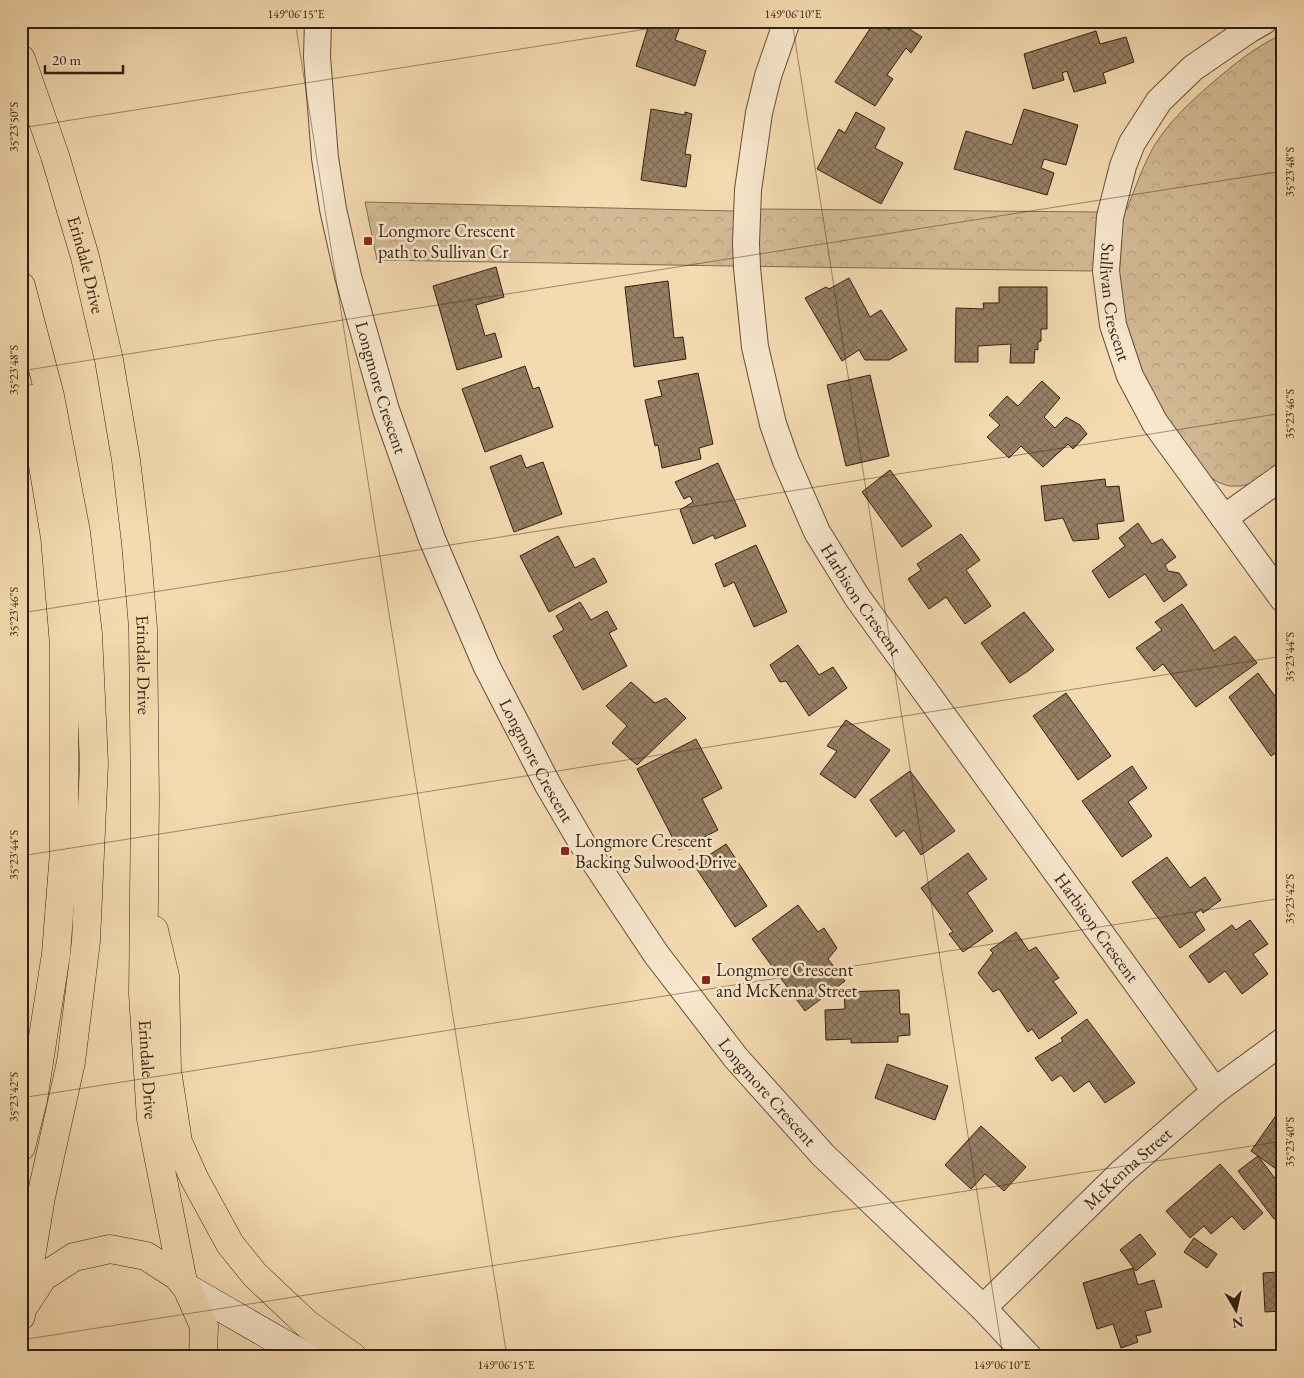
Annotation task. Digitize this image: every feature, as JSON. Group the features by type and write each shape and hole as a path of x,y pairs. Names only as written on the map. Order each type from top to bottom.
{"main road":[{"name":"Erindale Drive","path":"21,59 56,156 85,257 109,360 126,460 143,628 145,887 143,994 151,1119 185,1285 204,1326 203,1357"},
{"path":"21,286 50,396 76,532 88,634 94,763 86,941 72,1053 41,1196 22,1312"},
{"path":"21,352 33,400 54,538 64,645 64,852 56,954 33,1100 21,1147"},
{"path":"145,887 164,976 166,1070 178,1142 211,1211 230,1244 255,1275 307,1324 353,1357"},
{"path":"22,1312 43,1277 74,1257 110,1249 146,1256 177,1276 185,1285 306,1357"}],"street":[{"name":"Longmore Crescent","path":"318,21 317,56 325,158 333,209 348,276 386,410 432,539 486,665 548,785 582,843 656,954 736,1058 823,1155 983,1308 1029,1357"},
{"name":"Harbison Crescent","path":"787,21 768,76 759,113 748,190 746,244 755,347 773,424 786,461 817,532 857,597 1215,1091"},
{"name":"Sullivan Crescent","path":"1264,21 1193,68 1159,101 1132,143 1123,166 1110,217 1106,271 1113,324 1130,376 1155,423 1283,599"},
{"path":"1224,518 1283,476"},
{"name":"McKenna Street","path":"983,1308 1122,1172 1215,1091 1283,1041"}],"green space":[{"path":"1283,34 1283,462 1253,483 1241,486 1229,486 1220,483 1204,472 1178,437 1137,367 1121,308 1118,264 1090,271 377,260 365,202 732,211 761,209 1097,212 1127,209 1139,177 1154,146 1180,113 1236,63 1263,44"}],"building":[{"path":"650,21 682,21 675,40 706,51 695,86 636,66"},
{"path":"875,21 889,30 897,21 922,37 911,53 906,48 887,75 893,79 875,106 835,82"},
{"path":"1096,31 1100,44 1126,37 1134,62 1103,73 1106,83 1074,92 1067,71 1062,73 1064,80 1033,89 1024,54"},
{"path":"651,109 685,115 685,112 692,114 685,154 691,155 686,187 641,180"},
{"path":"1024,109 1078,125 1066,165 1044,159 1041,168 1054,173 1047,195 954,169 966,131 1012,145"},
{"path":"856,112 885,128 875,148 903,163 881,204 817,169 839,129 845,133"},
{"path":"496,267 504,297 476,305 485,336 495,333 502,357 457,370 433,286"},
{"path":"849,278 870,317 881,310 907,350 889,360 865,360 859,350 842,361 805,298 826,287 829,289"},
{"path":"668,281 674,338 683,337 686,359 634,367 625,287"},
{"path":"999,287 1047,287 1047,329 1041,329 1041,341 1038,342 1038,350 1035,349 1034,363 1010,363 1011,344 978,346 978,362 955,362 956,308 984,309 983,303 999,303"},
{"path":"525,366 533,389 539,387 553,427 485,452 462,389"},
{"path":"698,373 713,444 699,448 701,459 662,468 658,445 655,446 645,400 662,396 658,381"},
{"path":"870,375 889,456 846,466 827,385"},
{"path":"1042,381 1060,398 1044,417 1055,428 1066,417 1080,425 1087,434 1073,449 1068,444 1043,467 1021,446 1009,458 987,437 1000,425 989,415 1007,396 1018,406"},
{"path":"521,455 526,468 543,462 562,514 514,532 490,467"},
{"path":"718,463 746,526 715,539 713,535 693,544 680,510 693,502 690,496 684,499 675,482"},
{"path":"890,470 932,526 902,547 862,492"},
{"path":"1105,479 1106,487 1119,486 1124,521 1097,524 1099,539 1073,541 1063,518 1045,521 1041,486"},
{"path":"1138,523 1152,544 1162,539 1176,557 1165,565 1168,571 1179,573 1187,585 1164,602 1145,574 1109,598 1092,571 1125,546 1119,538"},
{"path":"961,534 980,560 966,570 991,606 965,624 946,597 929,609 908,579 921,570 917,564"},
{"path":"558,536 575,568 594,558 607,582 549,612 520,556"},
{"path":"756,545 787,612 754,627 734,582 724,587 715,564"},
{"path":"580,602 591,620 607,611 617,629 609,633 627,666 583,690 553,636 564,630 556,616"},
{"path":"1182,604 1214,651 1235,636 1257,663 1196,707 1163,664 1154,671 1136,648 1162,630 1155,622"},
{"path":"1024,612 1054,650 1010,683 981,643"},
{"path":"798,645 819,675 833,667 847,688 809,716 786,681 780,682 770,665"},
{"path":"1258,673 1283,707 1283,748 1271,756 1229,697"},
{"path":"631,682 655,703 666,698 686,718 637,765 612,743 627,726 606,706"},
{"path":"1066,693 1111,756 1078,780 1033,716"},
{"path":"846,720 890,750 855,798 820,774 837,751 827,746"},
{"path":"696,739 722,788 702,799 718,830 679,850 637,769"},
{"path":"1132,766 1147,788 1128,802 1152,836 1122,857 1082,801"},
{"path":"910,771 955,831 921,855 904,830 896,837 870,800"},
{"path":"726,844 767,906 735,927 694,865"},
{"path":"968,853 987,879 967,893 993,931 963,952 949,934 953,932 921,888"},
{"path":"1167,857 1190,888 1205,877 1221,900 1203,913 1201,909 1195,914 1205,930 1180,948 1132,882"},
{"path":"798,905 818,932 824,928 837,948 828,959 845,981 805,1011 752,939"},
{"path":"1250,920 1268,944 1253,954 1268,974 1242,994 1225,971 1209,983 1189,956 1232,925 1236,930"},
{"path":"1016,932 1029,951 1036,947 1059,978 1053,981 1077,1013 1039,1039 1032,1029 1028,1032 999,989 993,992 978,973 993,953 990,950"},
{"path":"899,990 900,1014 909,1014 910,1035 898,1036 898,1042 851,1043 851,1039 826,1040 825,1010 845,1009 844,992"},
{"path":"1087,1019 1135,1083 1105,1103 1089,1081 1074,1092 1061,1075 1052,1081 1035,1058 1063,1041 1061,1038"},
{"path":"887,1064 948,1086 935,1120 875,1098"},
{"path":"1277,1114 1283,1118 1283,1174 1251,1151"},
{"path":"981,1126 1026,1167 1004,1191 985,1174 971,1189 945,1165"},
{"path":"1258,1156 1283,1189 1283,1212 1274,1219 1238,1171"},
{"path":"1220,1164 1263,1213 1244,1230 1232,1216 1211,1234 1204,1226 1190,1238 1166,1211"},
{"path":"1140,1234 1156,1254 1136,1271 1120,1250"},
{"path":"1194,1238 1217,1254 1207,1268 1184,1252"},
{"path":"1276,1255 1283,1255 1283,1311 1265,1312 1263,1273 1277,1272"},
{"path":"1133,1268 1138,1285 1154,1280 1162,1307 1145,1311 1151,1332 1136,1336 1138,1342 1121,1348 1113,1324 1097,1329 1083,1283"}],"place":[{"name":"Longmore Crescent path to Sullivan Cr","path":"368,241"},
{"name":"Longmore Crescent Backing Sulwood Drive","path":"565,851"},
{"name":"Longmore Crescent and McKenna Street","path":"706,980"}]}
